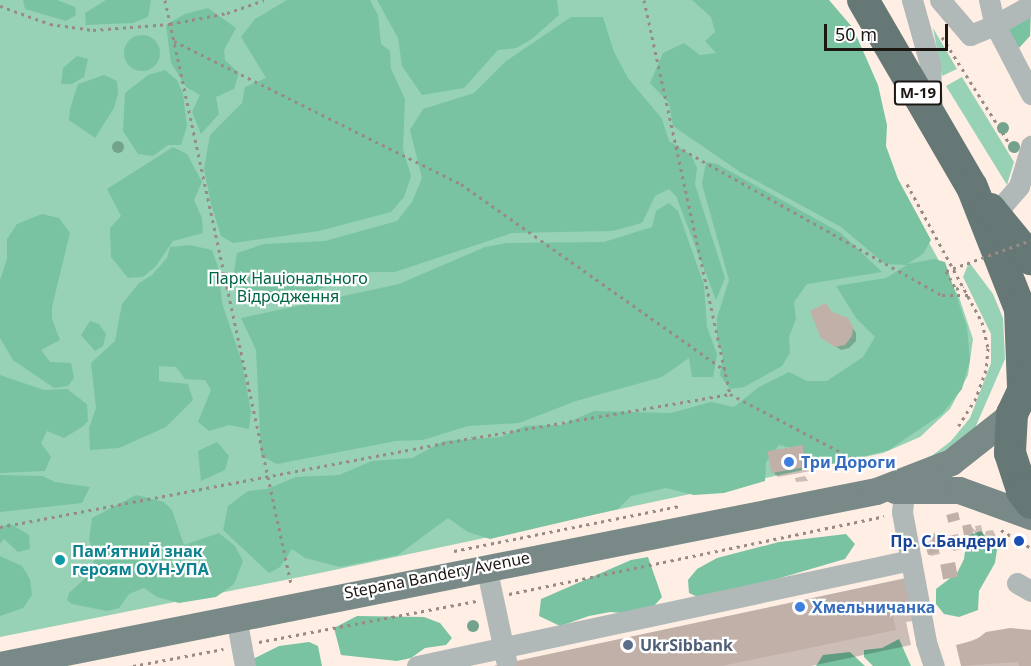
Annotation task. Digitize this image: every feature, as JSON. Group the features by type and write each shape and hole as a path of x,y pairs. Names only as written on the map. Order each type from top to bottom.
{"highway":[{"name":"М-19","path":"862,0 972,187 1020,309 1022,391 1011,453 1022,491 1031,503"},
{"name":"М-19","path":"972,187 1031,259"}],"main road":[{"name":"Stepana Bandery Avenue","path":"0,665 486,566 868,477 951,462 1022,391"},
{"name":"Stepana Bandery Avenue","path":"868,477 904,490 959,490 1031,516"}],"lane":[{"path":"912,0 930,64 932,116"},
{"path":"940,0 970,35 995,25 1031,5"},
{"path":"989,0 995,25 1031,94"},
{"path":"994,215 1024,179 1031,146"},
{"path":"904,490 902,512 934,666"},
{"path":"417,666 505,654 911,560"},
{"path":"486,566 505,654"},
{"path":"236,617 245,666"}],"path":[{"path":"165,0 266,478 291,584"},
{"path":"0,6 50,24 93,30 170,24 227,13 264,0"},
{"path":"644,0 730,394"},
{"path":"941,34 1024,179"},
{"path":"174,42 461,184 725,370"},
{"path":"676,146 942,295 968,295"},
{"path":"907,184 982,322 988,348 987,370 967,416 953,432"},
{"path":"963,286 956,289 946,271 1031,240"},
{"path":"0,527 474,438 730,394 850,457 868,477"},
{"path":"853,472 868,477"}],"green space":[{"name":"Парк Національного Відродження","path":"0,0 821,0 884,161 959,297 973,339 968,375 950,409 920,437 883,453 320,573 0,637"},
{"path":"23,0 57,0 75,7 76,15 66,21 25,9"},
{"path":"106,0 151,0 148,17 133,23 86,25 85,13"},
{"path":"287,0 370,0 378,15 381,44 390,51 391,69 405,99 403,149 411,176 404,197 391,212 319,231 233,243 221,236 211,204 204,169 210,135 242,103 245,87 266,78 241,37 255,19"},
{"path":"377,0 557,0 559,15 532,39 516,48 498,50 464,88 422,95 402,66 398,38"},
{"path":"692,0 829,0 853,28 878,85 887,125 886,146 898,179 931,240 923,254 907,264 934,259 945,262 967,327 970,360 962,389 942,414 889,450 821,467 803,451 779,445 766,462 765,481 724,493 694,495 666,488 631,496 618,509 490,539 468,532 448,518 398,555 340,567 305,558 292,549 280,567 269,573 223,530 228,506 248,491 267,489 296,477 339,475 372,461 412,458 444,441 501,437 525,426 562,425 594,411 671,413 711,402 734,407 759,387 789,372 807,381 827,381 863,357 875,337 856,318 836,286 886,278 907,265 885,264 841,227 740,172 673,126 669,103 650,83 663,53 684,43 700,55 716,53 705,41 715,32 711,17"},
{"path":"208,8 236,28 224,50 225,60 239,73 234,89 216,97 219,114 201,134 192,112 200,95 186,87 171,63 166,25 185,14"},
{"path":"1031,11 1030,36 1019,48 1013,45 1006,29"},
{"path":"571,17 603,17 614,52 628,78 662,119 669,141 691,155 697,168 695,184 725,278 716,300 676,196 669,189 655,196 642,223 612,231 512,233 395,272 371,272 301,295 248,302 233,278 237,253 264,244 325,241 397,221 412,202 422,178 410,130 423,109 474,93 506,61"},
{"path":"933,28 957,69 942,76"},
{"path":"142,35 155,40 160,53 155,66 142,71 129,66 124,53 129,40"},
{"path":"77,56 88,59 84,77 72,84 61,84 63,68"},
{"path":"165,70 177,80 183,94 187,126 181,145 168,145 153,156 138,154 123,131 125,93 148,75"},
{"path":"104,75 117,81 118,94 114,108 95,138 69,120 70,109 78,84"},
{"path":"962,77 1014,162 1007,185 946,86"},
{"path":"173,147 187,154 202,182 194,200 202,218 203,233 173,241 156,266 143,277 128,278 111,257 110,228 121,216 107,189"},
{"path":"706,162 717,164 841,233 882,272 807,284 794,302 796,319 789,337 790,353 782,366 744,387 730,389 720,375 723,355 717,340 717,318 729,280 702,184"},
{"path":"669,203 678,211 704,285 707,327 717,354 713,377 692,377 689,358 662,377 576,401 519,423 468,426 423,440 396,441 277,464 261,456 256,350 241,318 399,284 485,247 507,243 604,242 652,227 656,211"},
{"path":"42,214 59,218 70,233 52,307 52,319 60,340 41,350 50,362 71,363 74,378 68,386 54,388 13,360 0,338 0,280 7,259 7,239 17,224"},
{"path":"190,245 212,250 219,270 222,303 242,362 251,412 249,429 229,425 209,431 198,422 211,390 205,380 185,379 176,367 159,366 159,381 188,384 193,400 166,427 119,448 90,450 89,428 96,408 91,363 115,341 122,304 139,283 152,275 167,258 170,247"},
{"path":"969,262 993,294 1003,318 1005,359 975,428 967,439 929,458 951,441 970,418 991,363 991,334 963,277"},
{"path":"90,321 99,324 106,334 103,346 95,351 81,335"},
{"path":"0,375 44,390 67,389 87,404 88,421 82,427 64,438 47,431 41,443 51,457 45,471 0,473"},
{"path":"217,442 229,456 225,470 201,481 198,451"},
{"path":"0,475 43,476 55,482 90,487 82,503 0,512"},
{"path":"136,495 164,502 172,510 184,545 219,533 235,546 243,561 234,584 216,597 179,603 157,597 144,588 129,594 119,608 107,611 72,604 67,600 69,593 91,573 95,555 89,540 92,518"},
{"path":"9,523 29,535 30,549 18,552 4,539 0,544 0,529"},
{"path":"981,531 997,550 995,563 979,591 978,610 959,617 944,614 936,604 936,589 957,573 964,559 967,536"},
{"path":"846,534 855,544 845,559 704,600 689,593 688,580 697,569 717,558 779,542"},
{"path":"0,556 22,566 30,579 32,595 23,608 0,616"},
{"path":"648,557 662,597 654,606 633,614 610,612 589,616 560,626 539,616 541,599 631,560"},
{"path":"357,616 424,617 440,623 452,638 446,645 425,648 411,658 397,661 341,655 334,628"},
{"path":"899,639 911,666 873,666 864,657 864,650 882,648"},
{"path":"309,642 318,646 322,666 247,666 253,659 279,646"},
{"path":"850,652 865,666 816,666 823,655"}],"building":[{"path":"826,303 832,312 848,318 853,327 852,336 845,345 835,347 821,338 810,311"},
{"path":"803,445 807,467 771,473 768,451"},
{"path":"958,512 960,520 948,523 946,515"},
{"path":"971,524 973,534 964,536 962,526"},
{"path":"936,533 939,552 928,555 925,543 930,542 929,535"},
{"path":"958,534 961,548 951,550 948,536"},
{"path":"955,562 958,577 943,580 940,565"},
{"path":"906,578 912,611 893,615 896,630 722,666 493,666"},
{"path":"1010,628 1031,630 1031,666 1019,666 1018,662 961,666 956,645 976,640 986,632"}],"place":[{"name":"Три Дороги","path":"789,462"},
{"name":"Пр. С.Бандери","path":"1019,541"},
{"name":"Пам’ятний знак героям ОУН-УПА","path":"60,560"},
{"name":"Хмельничанка","path":"800,607"},
{"name":"UkrSibbank","path":"628,645"}]}
